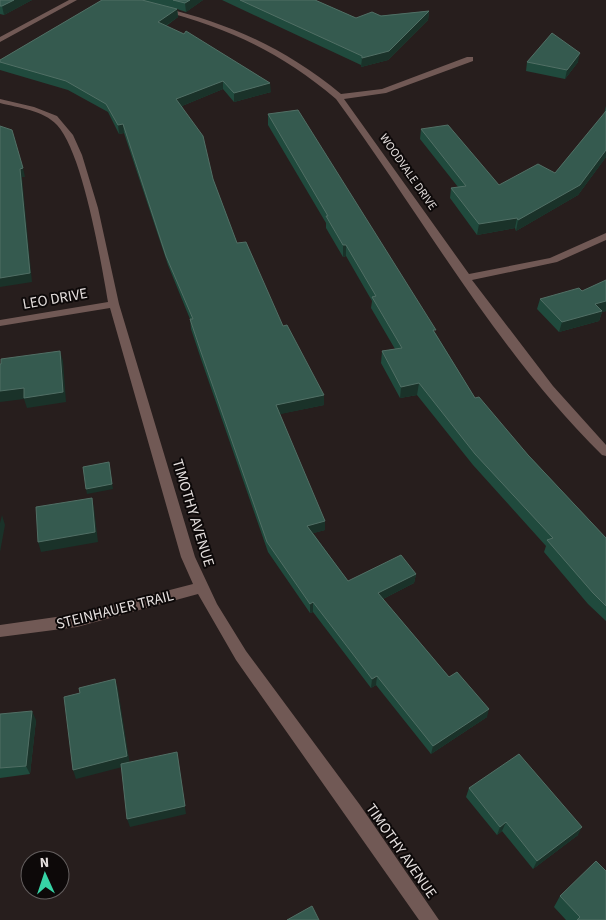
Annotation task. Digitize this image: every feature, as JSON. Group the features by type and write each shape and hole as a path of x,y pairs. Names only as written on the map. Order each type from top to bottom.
{"street":[{"path":"0,40 74,0"},
{"name":"WOODVALE DRIVE","path":"150,7 211,22 229,29 295,64 324,83 339,97 466,278 544,382 589,436 606,452"},
{"path":"339,97 383,91 470,59"},
{"name":"TIMOTHY AVENUE","path":"0,101 52,116 61,123 71,136 108,264 114,304 188,558 200,588 230,641 351,807 430,920"},
{"path":"466,278 553,260 606,236"},
{"name":"LEO DRIVE","path":"0,323 114,304"},
{"name":"STEINHAUER TRAIL","path":"0,631 45,628 110,614 200,588"}],"building":[{"path":"0,0 14,0 0,6"},
{"path":"102,0 142,0 177,9 158,22 184,34 186,31 270,83 234,93 223,81 176,99 203,136 213,179 237,243 246,242 283,326 287,325 324,395 276,405 325,521 307,526 348,581 401,555 416,574 378,593 449,677 457,672 489,709 433,746 377,676 372,679 313,602 310,604 267,542 190,319 193,319 166,256 123,124 118,125 106,104 66,81 0,62 0,60"},
{"path":"173,0 190,0 185,3"},
{"path":"240,0 315,0 356,18 372,12 381,16 429,11 389,51 362,58 362,56"},
{"path":"552,33 580,53 567,70 527,62"},
{"path":"298,110 436,330 433,330 475,398 479,397 528,455 606,538 606,606 547,540 553,538 475,454 419,383 401,387 382,351 402,348 372,297 376,296 346,245 343,245 268,114"},
{"path":"606,111 606,150 580,185 518,220 517,218 479,224 451,188 466,186 421,129 448,125 499,185 538,164 555,173"},
{"path":"0,126 12,130 23,168 20,169 30,273 0,278"},
{"path":"606,280 606,301 595,304 602,311 562,322 540,299 579,288 582,291"},
{"path":"60,351 63,392 24,398 24,388 0,391 1,359"},
{"path":"109,462 112,484 86,489 83,467"},
{"path":"92,498 95,532 38,542 36,507"},
{"path":"115,679 127,756 73,770 64,697 80,693 79,688"},
{"path":"32,711 26,766 0,768 0,714"},
{"path":"177,752 185,806 127,819 121,764"},
{"path":"519,754 582,827 537,861 506,822 500,827 469,788"},
{"path":"596,861 606,871 606,920 577,920 580,917 560,896"},
{"path":"312,906 319,920 287,920"}]}
